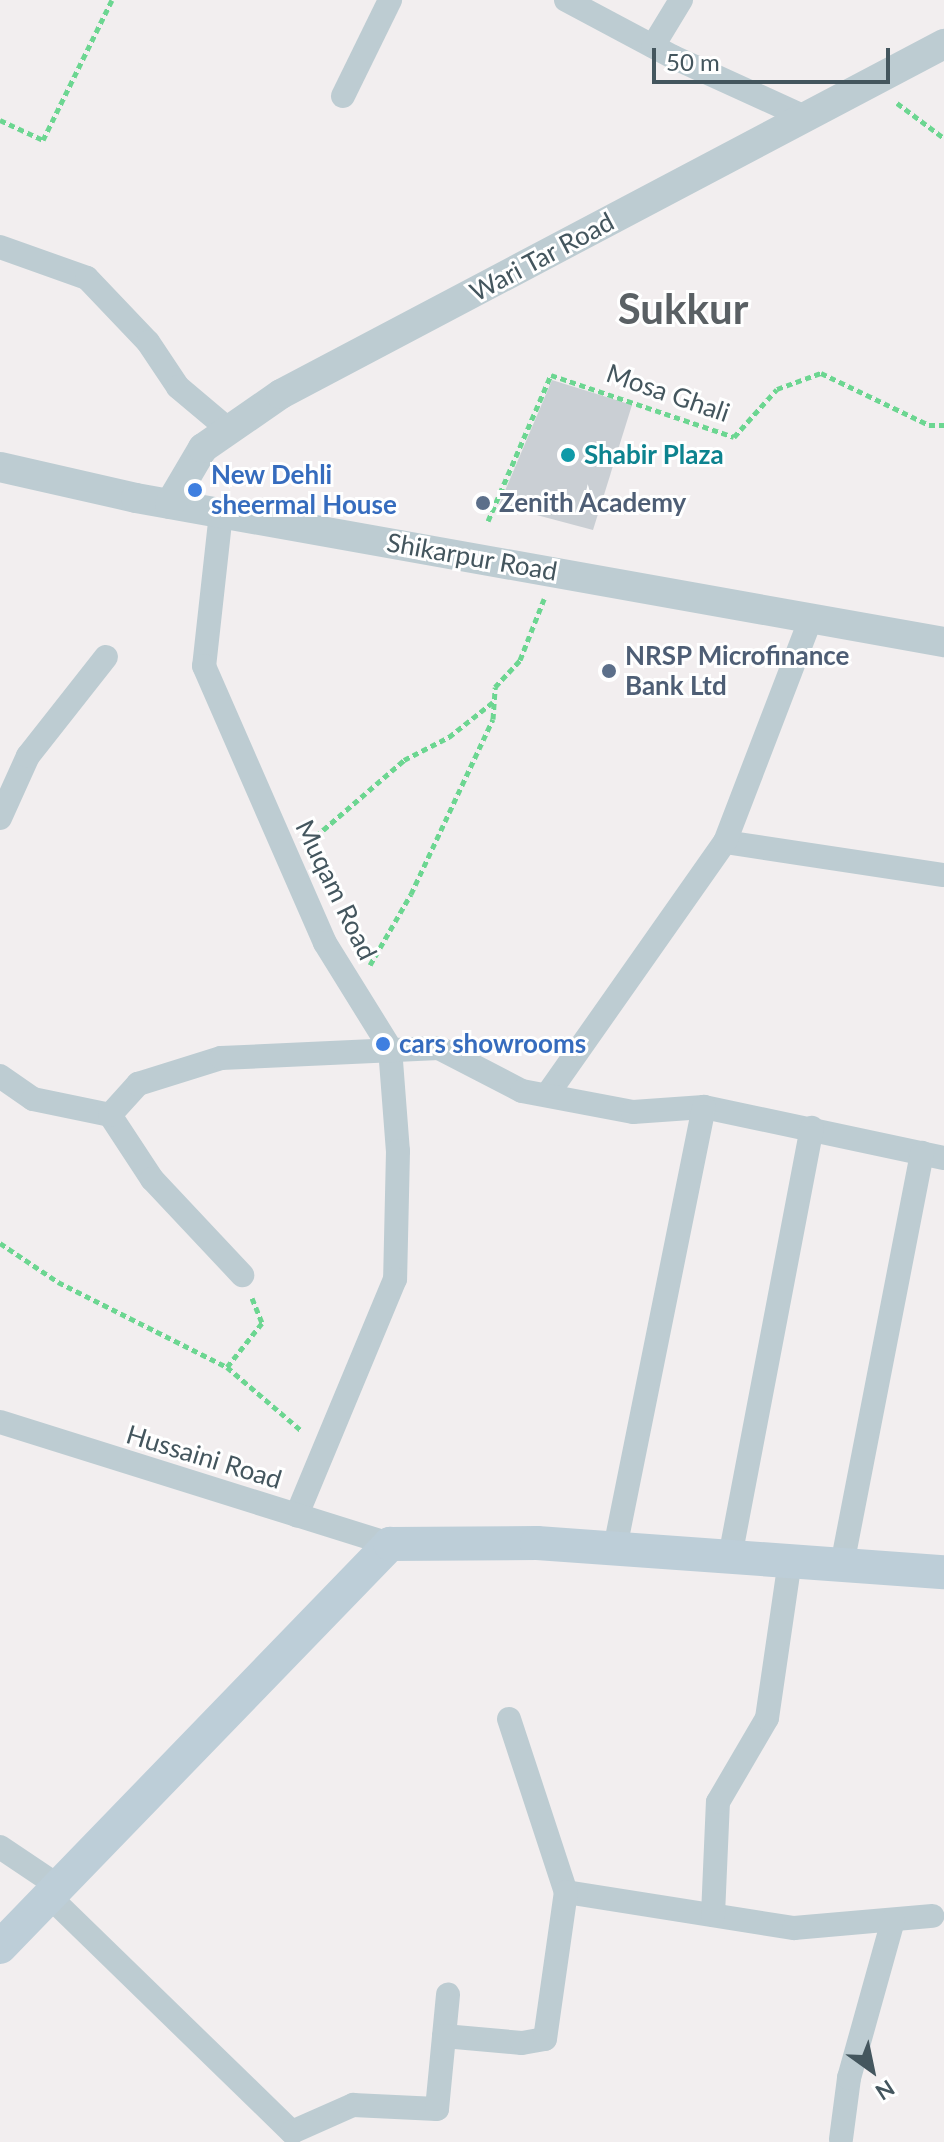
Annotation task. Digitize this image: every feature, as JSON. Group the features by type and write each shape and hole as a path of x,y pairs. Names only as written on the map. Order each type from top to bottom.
{"main road":[{"path":"0,1947 390,1544 537,1543 944,1572"}],"street":[{"path":"343,96 390,0"},
{"path":"566,0 653,46 807,118"},
{"path":"653,46 681,0"},
{"name":"Wari Tar Road","path":"170,504 203,448 281,394 944,44"},
{"path":"0,247 87,278 148,342 178,387 229,430"},
{"name":"Shikarpur Road","path":"0,467 170,504 944,642"},
{"name":"Muqam Road","path":"221,513 204,666 325,943 390,1048 398,1151 395,1279 297,1515"},
{"path":"547,1095 725,842 811,618"},
{"path":"0,818 28,756 106,657"},
{"path":"725,842 944,875"},
{"path":"110,1115 138,1084 221,1058 439,1048 522,1091 633,1112 704,1107 933,1155 842,1565"},
{"path":"0,1076 33,1099 110,1115 152,1179 242,1275"},
{"path":"615,1548 704,1107"},
{"path":"730,1557 812,1128"},
{"name":"Hussaini Road","path":"0,1422 390,1544"},
{"path":"713,1915 718,1802 767,1718 790,1561"},
{"path":"444,2036 522,2043 545,2039 566,1892 509,1719"},
{"path":"0,1847 54,1891 292,2132 353,2105 437,2109 448,1995"},
{"path":"566,1892 794,1928 932,1916"},
{"path":"841,2139 849,2078 893,1920"}],"path":[{"path":"0,120 43,140 112,0"},
{"path":"871,83 944,138"},
{"name":"Mosa Ghali","path":"488,521 551,375 734,437 777,389 821,373 929,425 944,425"},
{"path":"355,991 411,894 493,719 495,687 520,660 554,572"},
{"path":"288,857 404,760 449,737 494,701"},
{"path":"0,1243 58,1282 227,1367 324,1450"},
{"path":"227,1367 262,1323 242,1275"}],"building":[{"name":"Shabir Plaza","path":"552,380 632,405 593,530 499,505"}],"place":[{"name":"Shabir Plaza","path":"568,455"},
{"name":"New Dehli sheermal House","path":"195,490"},
{"name":"Zenith Academy","path":"483,503"},
{"name":"NRSP Microfinance Bank Ltd","path":"609,671"},
{"name":"cars showrooms","path":"383,1044"}],"district":[{"name":"Sukkur","path":"683,308"}]}
